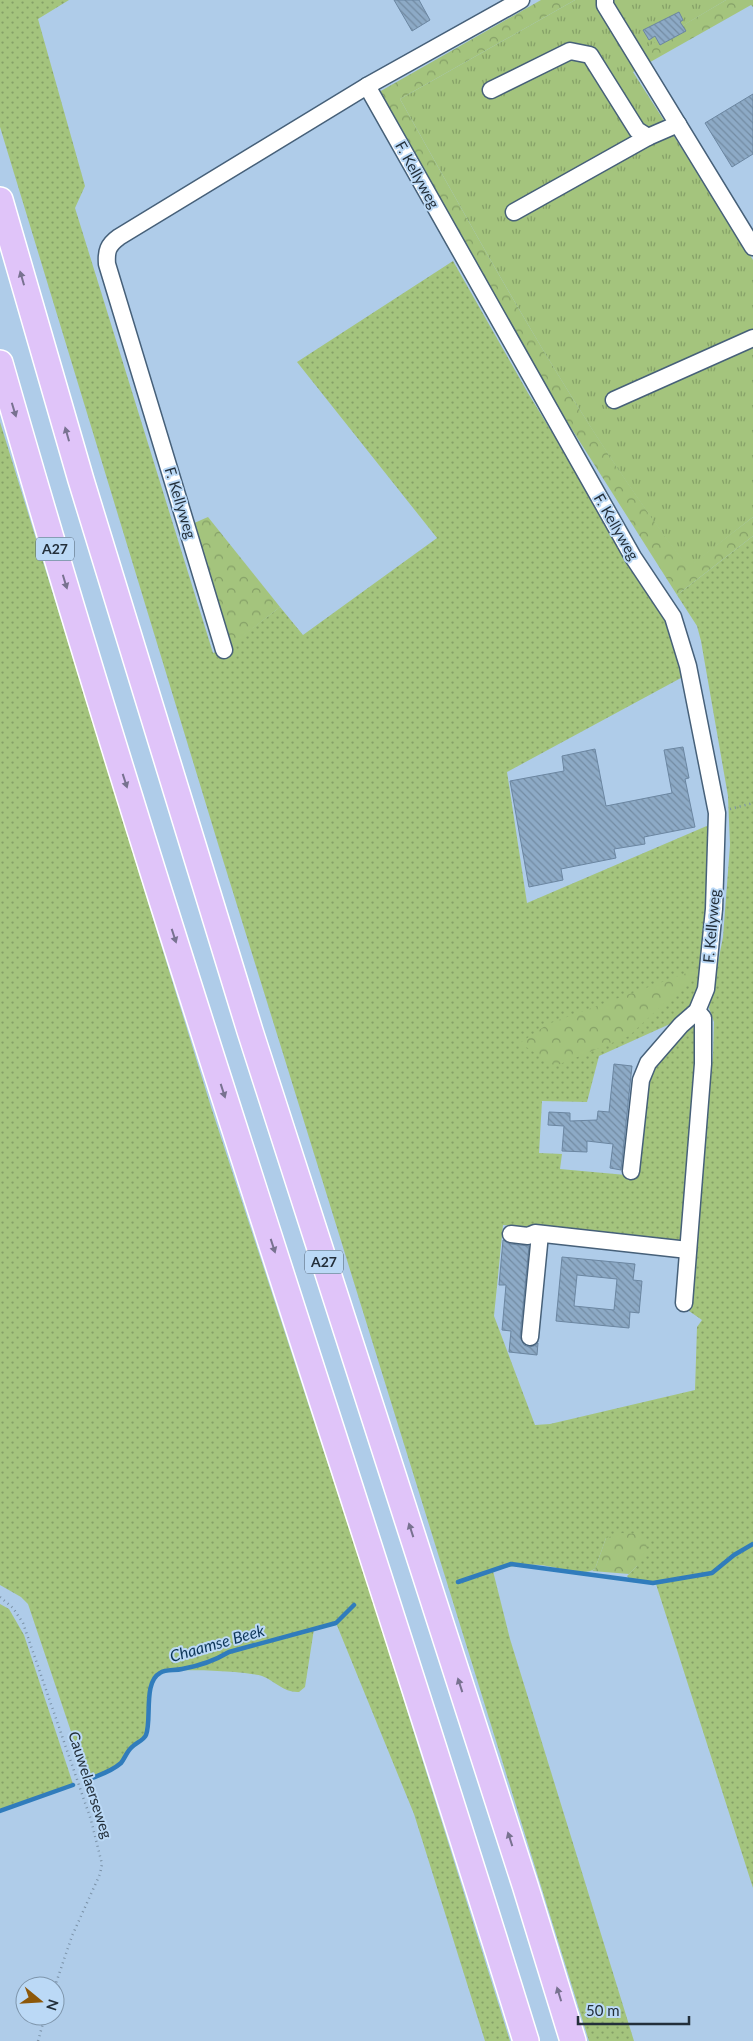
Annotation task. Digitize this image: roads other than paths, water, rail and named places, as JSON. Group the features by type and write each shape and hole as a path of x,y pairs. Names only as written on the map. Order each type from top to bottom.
{"highway":[{"name":"A27","path":"0,200 81,480 250,1031 522,1876 573,2041"},
{"name":"A27","path":"0,363 110,735 463,1835 526,2041"}],"street":[{"name":"F. Kellyweg","path":"224,650 107,264 106,251 111,243 119,237 367,86 521,0"},
{"path":"605,0 605,5 753,247"},
{"path":"491,90 570,51 590,55 637,130 648,137"},
{"name":"F. Kellyweg","path":"367,86 633,557 673,617 688,666 717,813 714,918 706,989 697,1011"},
{"path":"514,212 648,137 678,124"},
{"path":"614,400 753,338"},
{"path":"631,1171 641,1080 648,1063 681,1025 697,1011 703,1018 703,1064 684,1303"},
{"path":"511,1234 528,1236 534,1233 688,1250"},
{"path":"530,1337 540,1234"}],"waterway":[{"name":"Chaamse Beek","path":"458,1582 511,1564 653,1583 712,1573 734,1555 753,1544"},
{"name":"Chaamse Beek","path":"87,1780 117,1766 130,1749 145,1737 148,1728 151,1684 160,1673 200,1665 229,1652 336,1623 354,1605"},
{"name":"Chaamse Beek","path":"0,1811 73,1785"}]}
